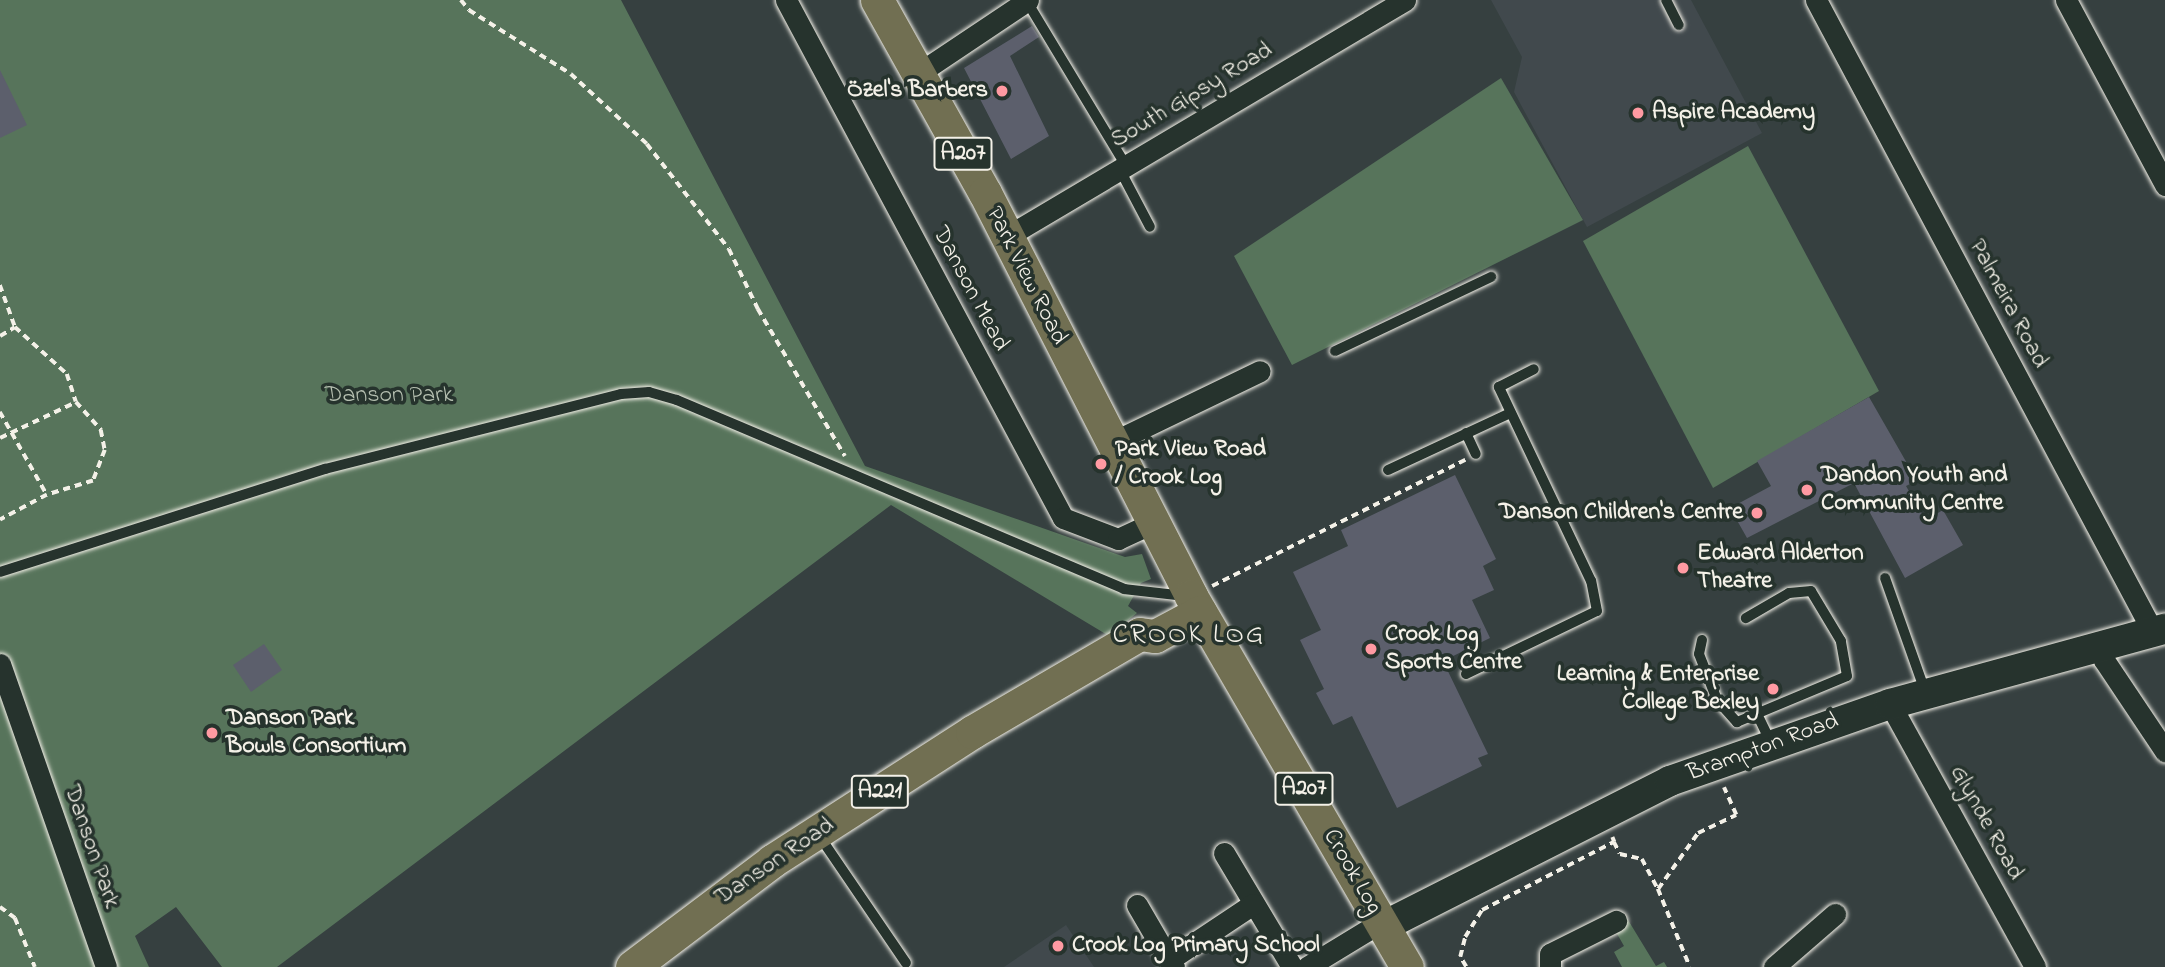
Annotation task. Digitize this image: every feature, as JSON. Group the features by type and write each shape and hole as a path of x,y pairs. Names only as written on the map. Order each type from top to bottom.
{"main road":[{"name":"Park View Road","path":"877,0 1006,237 1196,604"},
{"name":"Danson Road","path":"632,967 816,832 972,732 1140,634 1144,621 1196,604"},
{"name":"Crook Log","path":"1196,604 1407,967"}],"street":[{"name":"Danson Mead","path":"786,0 1063,518 1118,539 1152,523"},
{"path":"919,73 1027,0"},
{"name":"South Gipsy Road","path":"1006,237 1405,0"},
{"name":"Palmeira Road","path":"1816,0 2159,630"},
{"path":"2066,0 2165,185"},
{"path":"1111,443 1260,371"},
{"name":"Brampton Road","path":"1382,924 1602,814 1771,743 1890,704 2159,630"},
{"path":"2101,645 2104,660 2165,751"},
{"name":"Danson Park","path":"0,664 106,967"},
{"name":"Glynde Road","path":"1890,704 2035,967"},
{"path":"1224,853 1292,967"},
{"path":"1137,905 1172,963 1253,904"},
{"path":"1774,967 1835,914"},
{"path":"1550,967 1550,954 1616,921"},
{"path":"1307,967 1382,924"}],"lane":[{"path":"1027,0 1123,168 1150,227"},
{"path":"1666,0 1679,25"},
{"path":"1335,351 1491,277"},
{"path":"1466,674 1597,611 1591,582 1499,387 1534,369"},
{"path":"0,572 325,469 621,394 649,392 677,400 1124,589 1196,604"},
{"path":"1388,470 1510,413"},
{"path":"1466,433 1476,454"},
{"path":"1885,578 1926,694"},
{"path":"1702,640 1699,654 1726,713 1737,722 1847,676 1841,641 1811,591 1789,593 1746,618"},
{"path":"1757,714 1771,743"},
{"path":"816,832 906,963"}],"path":[{"path":"461,0 469,10 571,74 647,144 729,249 778,343 844,447 848,472"},
{"path":"0,285 15,327 67,374 76,402 101,430 105,450 101,468 93,481 47,495 0,520"},
{"path":"0,336 15,327"},
{"path":"0,438 76,402"},
{"path":"0,412 47,495"},
{"path":"1196,604 1476,454"},
{"path":"1658,890 1698,833 1735,815 1714,765"},
{"path":"1602,814 1620,854 1642,859 1690,967"},
{"path":"1465,967 1460,957 1465,937 1482,910 1614,842"},
{"path":"0,907 15,918 35,967"}],"shaded area":[{"name":"Aspire Academy","path":"1491,0 1691,0 1762,133 1587,227 1514,92 1522,57"},
{"name":"Crook Log Primary School","path":"1066,925 1094,967 1004,967"}],"green space":[{"name":"Danson Park","path":"0,0 621,0 865,466 1125,557 1142,554 1151,579 1141,583 1128,606 1137,613 1109,636 891,505 277,967 222,967 176,907 135,936 149,967 0,967"},
{"path":"1501,78 1583,220 1292,365 1234,256"},
{"path":"1748,146 1879,391 1713,488 1583,241"},
{"path":"1625,915 1656,966 1664,962 1667,967 1622,967 1614,952 1624,946 1616,932 1625,927 1619,918"}],"building":[{"path":"1032,26 1039,37 1010,56 1049,136 1011,159 964,68"},
{"path":"0,70 27,125 0,138"},
{"name":"Dandon Youth and Community Centre","path":"1869,397 1912,472 1908,475 1912,483 1906,486 1926,520 1943,510 1963,545 1905,578 1854,483 1747,538 1730,508 1771,486 1757,461"},
{"name":"Crook Log Sports Centre","path":"1455,475 1496,559 1483,566 1494,590 1472,600 1490,638 1443,661 1488,754 1478,758 1482,766 1397,808 1352,716 1333,725 1316,693 1324,689 1300,640 1321,630 1293,572 1348,546 1341,530"},
{"path":"264,644 282,670 251,692 233,665"}],"place":[{"name":"Özel's Barbers","path":"1002,91"},
{"name":"Aspire Academy","path":"1638,113"},
{"name":"Park View Road / Crook Log","path":"1101,464"},
{"name":"Dandon Youth and Community Centre","path":"1807,490"},
{"name":"Danson Children's Centre","path":"1757,513"},
{"name":"Edward Alderton Theatre","path":"1683,568"},
{"name":"Crook Log Sports Centre","path":"1371,649"},
{"name":"Learning & Enterprise College Bexley","path":"1773,689"},
{"name":"Danson Park Bowls Consortium","path":"212,733"},
{"name":"Crook Log Primary School","path":"1058,946"}],"district":[{"name":"CROOK LOG","path":"1189,636"}]}
